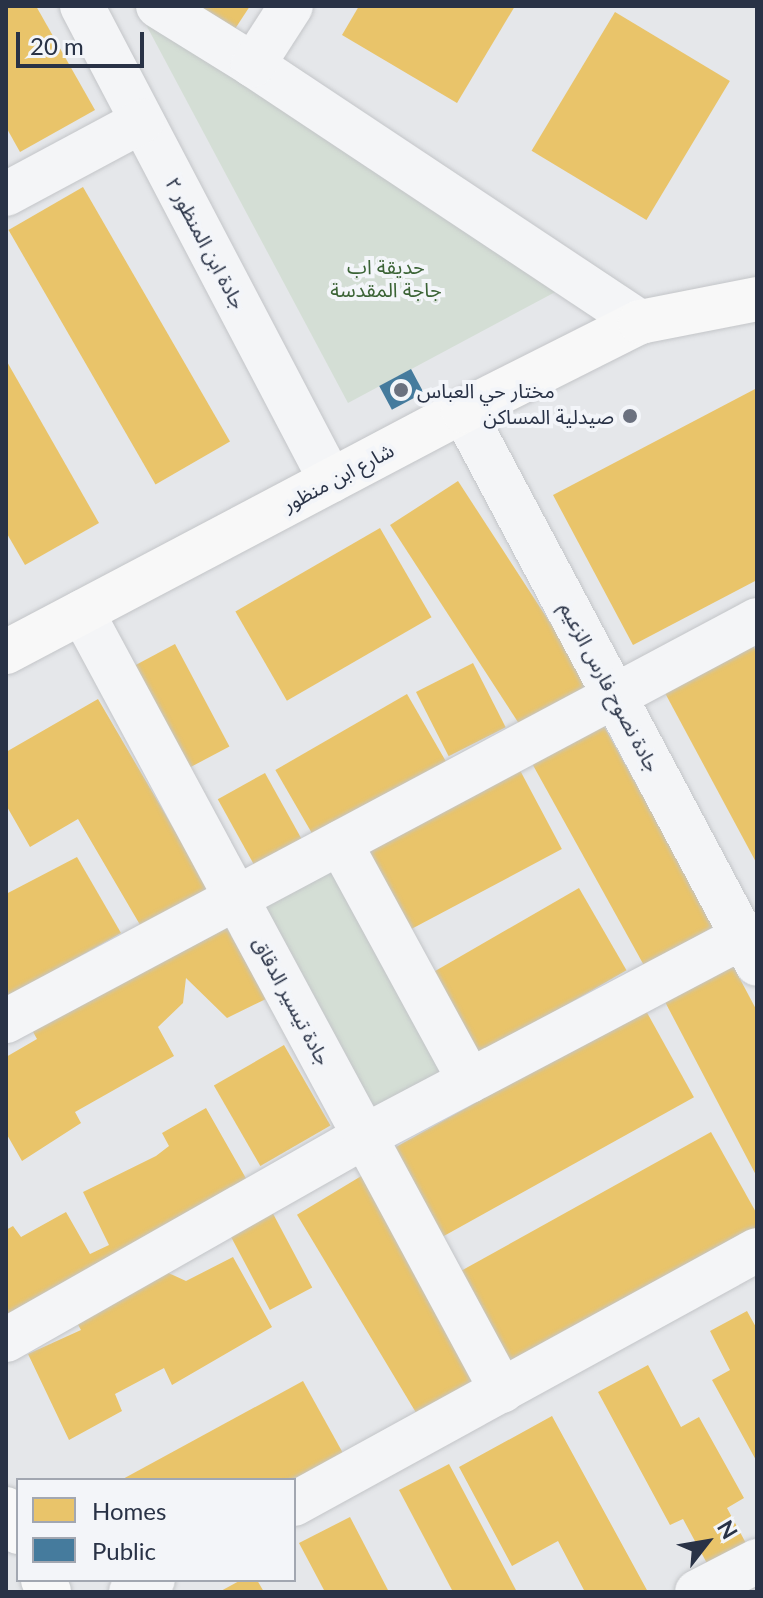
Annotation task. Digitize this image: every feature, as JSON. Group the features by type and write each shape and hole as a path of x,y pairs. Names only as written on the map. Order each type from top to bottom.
{"main road":[{"name":"شارع ابن منظور","path":"6,652 463,411 657,318 728,280 757,269"},
{"name":"شارع ابن منظور","path":"657,318 757,299"},
{"path":"6,1509 16,1528"}],"street":[{"name":"جادة ابن المنظور ٢","path":"82,6 331,481"},
{"path":"158,6 657,318"},
{"path":"253,65 291,6"},
{"path":"6,194 142,121"},
{"name":"جادة نصوح فارس الزعيم","path":"463,411 750,950"},
{"name":"جادة تيسير الدقاق","path":"82,612 502,1391"},
{"path":"6,1021 757,620"},
{"path":"340,843 470,1081"},
{"path":"6,1340 365,1136 470,1081 750,950"},
{"path":"296,1503 757,1250"},
{"path":"697,1592 757,1561"},
{"path":"131,1592 149,1582"}],"green space":[{"name":"حديقة اب جاجة المقدسة","path":"143,19 574,282 348,403"},
{"path":"340,843 471,1080 368,1137 237,900"}],"building: Homes":[{"path":"6,6 36,6 95,110 20,152 6,127"},
{"path":"187,6 250,6 231,35"},
{"path":"359,6 515,6 457,103 342,35"},
{"path":"615,12 730,81 646,220 532,151"},
{"path":"83,187 230,442 156,485 9,230"},
{"path":"6,360 99,523 25,565 6,532"},
{"path":"757,388 757,580 633,645 553,495"},
{"path":"458,481 594,690 526,734 390,525"},
{"path":"380,528 432,617 287,701 235,612"},
{"path":"175,644 229,746 183,771 128,669"},
{"path":"753,645 757,653 757,864 665,693"},
{"path":"473,663 506,727 449,756 416,692"},
{"path":"407,694 449,768 318,844 275,770"},
{"path":"98,699 213,896 146,935 78,819 30,847 6,805 6,752"},
{"path":"600,719 715,926 644,966 529,758"},
{"path":"514,759 562,849 404,933 356,843"},
{"path":"265,773 306,847 259,874 218,799"},
{"path":"77,857 121,933 6,998 6,894"},
{"path":"579,888 626,970 476,1057 428,975"},
{"path":"227,928 266,999 227,1018 186,978 183,1003 158,1027 174,1056 75,1112 81,1123 22,1161 6,1133 6,1057 37,1039 32,1030"},
{"path":"731,962 757,1011 757,1177 663,998"},
{"path":"645,1009 694,1097 440,1238 391,1150"},
{"path":"284,1045 330,1126 260,1166 214,1086"},
{"path":"206,1108 252,1189 6,1334 6,1230 13,1226 21,1237 66,1212 90,1254 109,1245 83,1192 156,1156 169,1146 162,1133"},
{"path":"711,1132 757,1214 757,1228 511,1364 459,1272"},
{"path":"363,1175 488,1382 422,1422 297,1215"},
{"path":"270,1208 312,1287 270,1310 228,1231"},
{"path":"233,1257 272,1327 172,1385 164,1368 115,1394 122,1411 69,1440 28,1354 81,1330 76,1321 162,1270 186,1281"},
{"path":"747,1311 757,1329 757,1462 712,1380 730,1370 710,1331"},
{"path":"648,1365 681,1427 699,1417 744,1498 727,1508 748,1547 709,1567 683,1519 670,1525 598,1392"},
{"path":"303,1381 344,1455 296,1479 125,1478"},
{"path":"552,1416 648,1592 585,1592 558,1541 512,1566 459,1467"},
{"path":"449,1464 517,1592 453,1592 399,1490"},
{"path":"350,1517 389,1592 325,1592 299,1543"},
{"path":"237,1582 258,1582 264,1592 219,1592"}],"building: Public":[{"name":"مختار حي العباس","path":"411,369 424,393 392,410 379,386"}],"place":[{"name":"مختار حي العباس","path":"401,390"},
{"name":"صيدلية المساكن","path":"630,416"}]}
